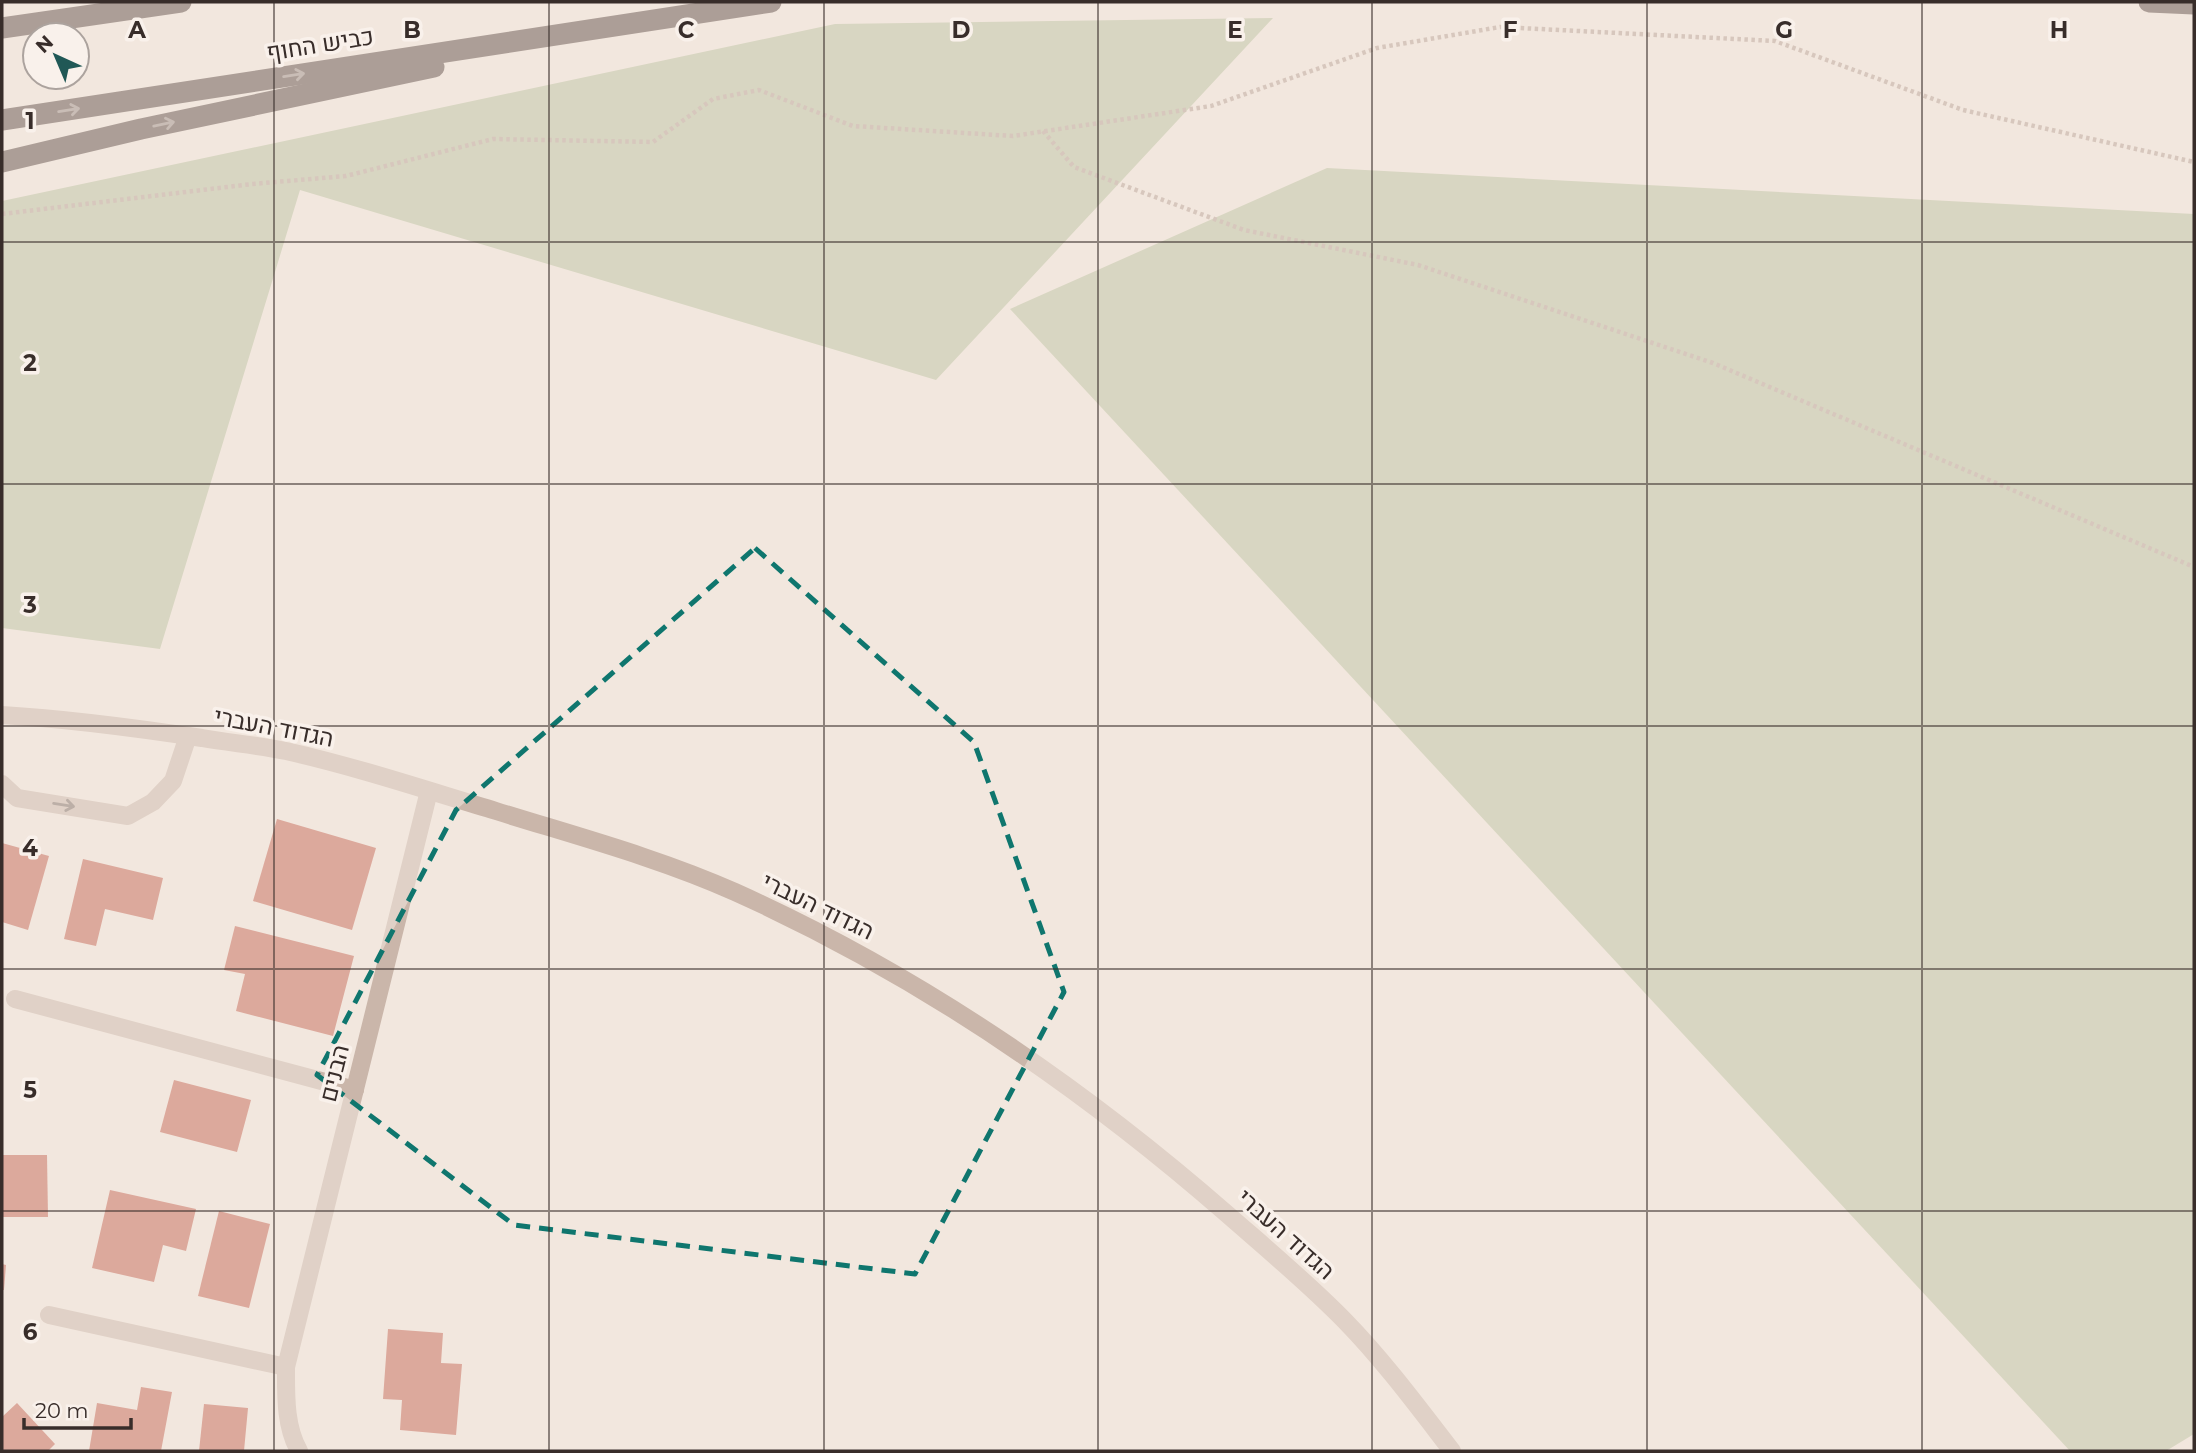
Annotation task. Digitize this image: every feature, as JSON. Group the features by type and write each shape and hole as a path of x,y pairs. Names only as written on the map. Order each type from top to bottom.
{"highway":[{"path":"2,28 181,2"},
{"name":"כביש החוף","path":"2,120 771,2"},
{"path":"2149,2 2194,4"},
{"path":"2,162 155,126 670,17"}],"street":[{"name":"הגדוד העברי","path":"2,715 188,736 281,750 365,771 630,853 731,890 878,963 949,1005 1022,1054 1162,1158 1286,1265 1347,1323 1452,1451"},
{"path":"2,784 17,798 128,816 153,802 173,781 188,736"},
{"name":"הבנים","path":"299,1451 292,1438 286,1404 286,1367 429,791"},
{"path":"15,999 355,1090"},
{"path":"49,1315 286,1367"}],"path":[{"path":"2,214 252,184 346,176 493,139 653,142 713,99 759,90 853,126 1013,136 1211,106 1377,48 1500,27 1775,41 1963,110 2194,162"},
{"path":"1043,131 1074,167 1244,230 1418,265 1713,363 2194,567"}],"highlighted area":[{"path":"755,548 974,742 1064,992 915,1274 514,1225 317,1075 456,810"}],"green space":[{"path":"1273,18 936,380 300,190 160,649 2,628 2,201 835,24"},
{"path":"1327,168 2194,214 2194,1434 2166,1451 2070,1451 1010,309"}],"building":[{"path":"277,819 376,848 352,930 253,901"},
{"path":"2,843 49,856 28,930 2,922"},
{"path":"83,859 163,878 153,920 105,909 96,946 64,939"},
{"path":"235,926 354,956 333,1036 236,1011 245,974 224,970"},
{"path":"174,1080 251,1100 237,1152 160,1132"},
{"path":"2,1155 47,1155 48,1217 2,1217"},
{"path":"110,1190 196,1209 186,1251 163,1245 154,1282 92,1268"},
{"path":"219,1211 270,1224 249,1308 198,1296"},
{"path":"2,1264 6,1265 4,1290 2,1290"},
{"path":"388,1329 443,1333 441,1363 462,1364 456,1435 400,1430 402,1400 383,1399"},
{"path":"141,1387 172,1392 161,1451 89,1451 97,1403 137,1410"},
{"path":"17,1403 55,1444 48,1451 2,1451 2,1417"},
{"path":"204,1404 248,1408 244,1451 199,1451"}]}
